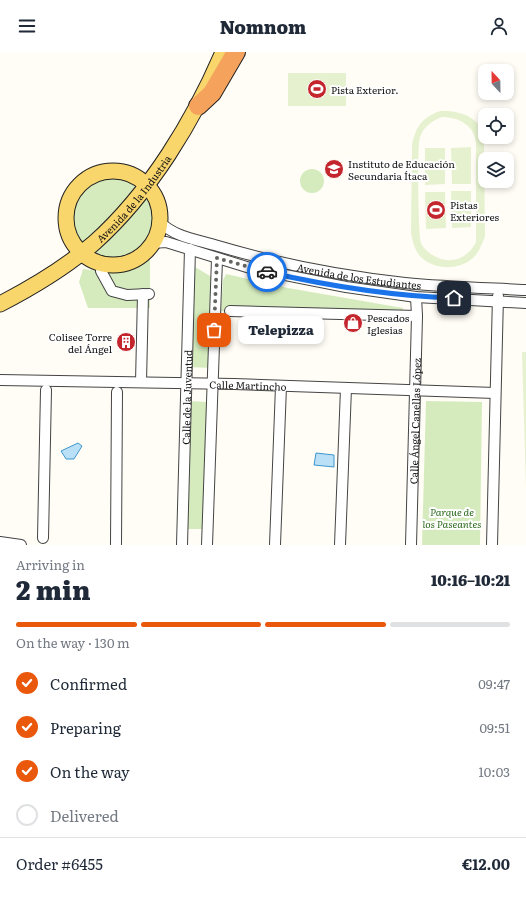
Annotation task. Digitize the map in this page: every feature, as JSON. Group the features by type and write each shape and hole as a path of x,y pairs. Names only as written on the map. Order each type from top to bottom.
{"highway":[{"path":"198,106 212,93 236,52"}],"main road":[{"name":"Avenida de la Industria","path":"0,304 42,281 82,253 117,220 147,184 198,106 223,52"},
{"path":"115,172 130,175 147,184 154,193 158,204 160,222 153,243 142,255 131,261 119,264 99,263 82,253 74,244 70,236 66,220 71,198 80,186 100,174 115,172"}],"street":[{"name":"Avenida de los Estudiantes","path":"160,222 174,232 265,259 376,280 526,290"},
{"name":"Avenida de los Estudiantes","path":"153,243 166,242 250,268 346,287 416,296 526,303"},
{"name":"Calle de la Juventud","path":"182,545 190,250"},
{"path":"207,545 211,384 217,258"},
{"path":"250,268 265,259"},
{"path":"101,271 112,291 127,295 147,294 141,382"},
{"path":"492,545 498,288"},
{"name":"Calle Ángel Canellas López","path":"411,545 417,316 416,296"},
{"path":"230,311 417,316"},
{"name":"Calle Martincho","path":"0,380 186,383 495,393"},
{"path":"275,545 281,386"},
{"path":"340,545 346,388"},
{"path":"43,538 46,390"},
{"path":"116,545 117,392"},
{"path":"0,542 21,545"}],"green space":[{"name":"Pista Exterior.","path":"288,73 346,73 346,106 288,106"},
{"path":"440,111 455,112 469,116 475,120 478,124 478,144 484,144 484,152 478,152 478,188 484,188 485,237 475,256 463,264 455,266 439,266 431,264 425,260 416,250 411,232 412,145 418,128 424,120","holes":["442,117 454,119 469,127 475,137 476,242 468,253 462,257 444,260 431,254 421,243 419,224 418,156 420,137 426,127"]},
{"path":"471,147 471,184 452,184 451,148"},
{"path":"425,148 445,148 445,184 425,185"},
{"path":"312,169 321,172 324,181 321,190 312,193 303,190 300,181 303,172"},
{"path":"105,177 120,177 135,183 136,185 118,208 101,226 93,234 79,243 73,234 70,223 74,203 86,186"},
{"path":"451,191 471,191 471,227 452,228"},
{"name":"Pistas Exteriores","path":"425,192 445,192 446,228 426,229"},
{"path":"147,196 149,197 155,211 155,224 151,236 144,246 134,253 122,258 108,259 93,256 92,254"},
{"path":"150,259 150,308 88,308 79,282 83,269 118,272 134,268"},
{"path":"190,264 215,279 213,368 187,367"},
{"path":"226,274 288,288 403,308 404,316 221,311 223,280"},
{"path":"522,352 526,352 526,489"},
{"path":"188,401 208,402 205,529 185,529"},
{"name":"Parque de los Paseantes","path":"426,401 482,402 480,545 422,545"}],"water":[{"path":"78,443 82,446 74,459 66,459 61,451"},
{"path":"316,453 334,455 334,467 314,465"}],"way so far":[{"path":"214,330 217,258 267,272"}],"place":[{"name":"Pista Exterior.","path":"317,89"},
{"name":"Instituto de Educación Secundaria Ítaca","path":"334,169"},
{"name":"Pistas Exteriores","path":"436,210"},
{"name":"Pescados Iglesias","path":"353,323"},
{"name":"Telepizza","path":"214,330"},
{"name":"Colisee Torre del Ángel","path":"126,342"}],"route":[{"path":"267,272 377,292 454,298"}]}
